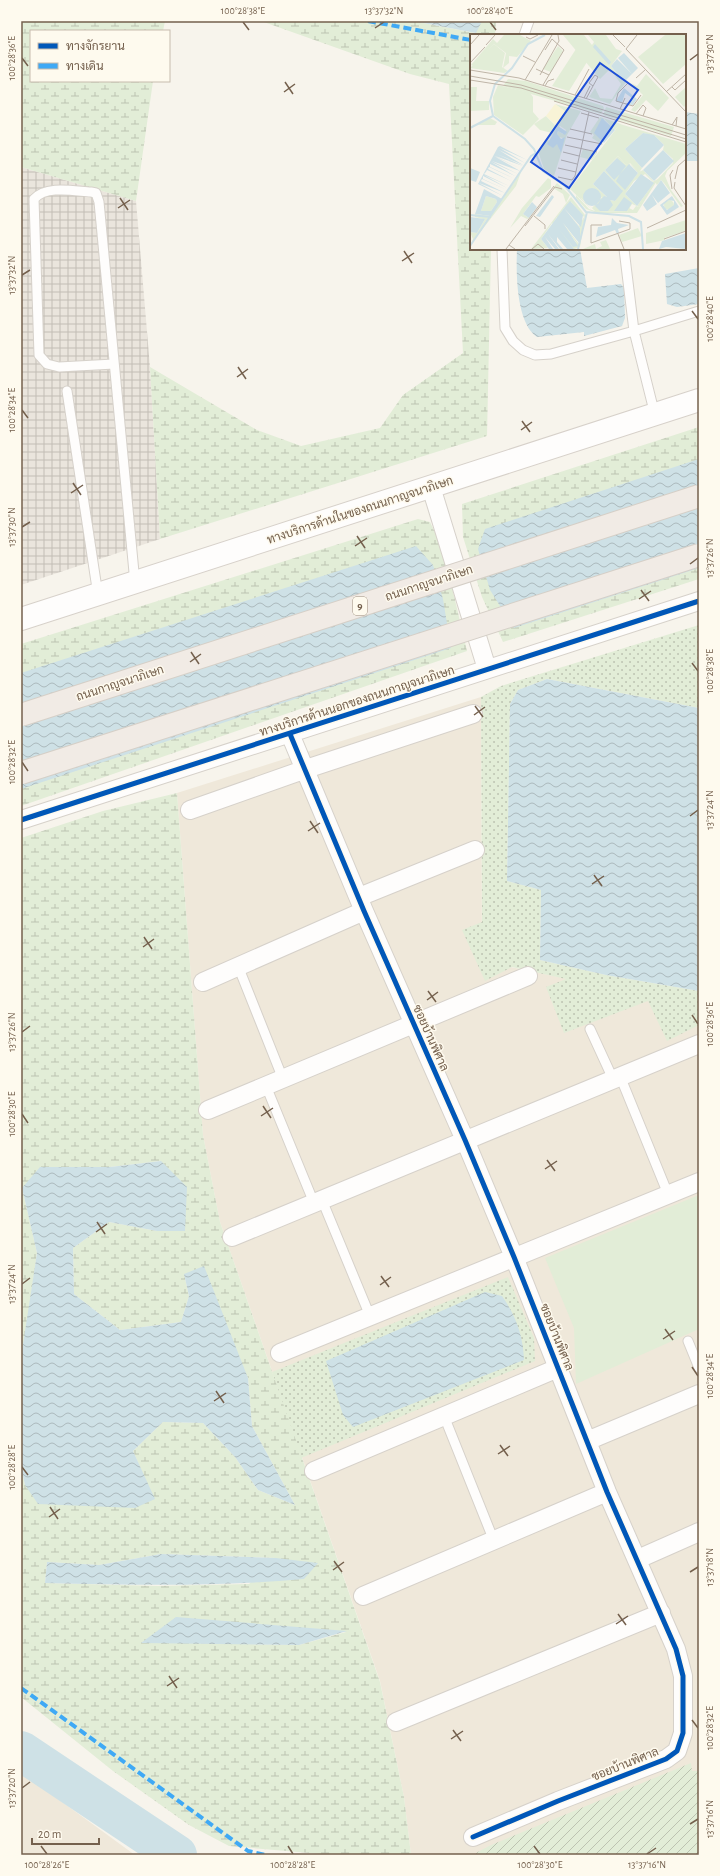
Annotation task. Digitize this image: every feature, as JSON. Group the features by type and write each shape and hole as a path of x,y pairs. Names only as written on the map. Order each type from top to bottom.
{"highway":[{"name":"ถนนกาญจนาภิเษก","path":"21,715 699,496"},
{"path":"21,774 699,555"}],"main road":[{"name":"ทางบริการด้านในของถนนกาญจนาภิเษก","path":"21,619 699,400"}],"street":[{"path":"431,487 487,669"},
{"name":"ทางบริการด้านนอกของถนนกาญจนาภิเษก","path":"21,820 699,601"},
{"path":"190,810 306,768 473,714"},
{"name":"ซอยบ้านพิศาล","path":"290,734 306,768 362,904 465,1140 514,1257 607,1492 638,1559 676,1648 683,1676 683,1733 677,1751 666,1759 558,1801 473,1837"},
{"path":"203,982 475,850"},
{"path":"208,1110 528,976"},
{"path":"232,1237 699,1044"},
{"path":"280,1353 699,1182"},
{"path":"314,1471 558,1368"},
{"path":"587,1442 699,1394"},
{"path":"363,1596 607,1492"},
{"path":"638,1559 699,1532"},
{"path":"396,1722 661,1613"}],"lane":[{"path":"524,34 529,21"},
{"path":"114,364 59,367 46,364 39,355 34,199 39,193 49,190 91,192 96,193 98,196 135,583"},
{"path":"502,250 505,328 513,341 523,350 536,355 551,354 699,311"},
{"path":"624,250 634,331 655,415"},
{"path":"66,391 98,595"},
{"path":"238,966 283,1079"},
{"path":"590,1029 616,1078 668,1194"},
{"path":"266,1086 370,1316"},
{"path":"688,1341 699,1368"},
{"path":"444,1416 494,1540"}],"shaded area":[{"path":"21,167 136,201 150,367 160,539 21,585"},
{"path":"481,697 482,961 699,1006 699,1855 411,1855 404,1797 380,1681 220,1222 203,1135 177,793"},
{"path":"21,1772 135,1855 21,1855"}],"green space":[{"path":"21,21 165,21 163,30 30,30 30,82 153,82 136,201 21,167"},
{"path":"261,21 413,21 475,33 482,21 496,21 495,34 470,34 470,250 491,250 487,436 160,539 150,367 257,430 301,446 380,428 403,395 463,353 449,84 410,74"},
{"path":"699,427 699,579 503,642 482,597 463,537 462,504"},
{"path":"418,519 430,522 443,549 467,651 21,806 21,644"},
{"path":"699,625 699,708 547,679 518,690 510,704 507,881 541,890 540,960 606,975 699,991 699,1025 667,1041 648,1001 564,1033 546,987 566,979 512,967 485,981 462,930 482,922 481,697 501,686"},
{"path":"177,793 203,1135 220,1222 380,1682 404,1797 411,1855 333,1855 229,1846 189,1825 113,1771 21,1697 21,1467 25,1485 154,1499 133,1451 163,1422 203,1423 235,1457 258,1490 295,1505 252,1426 248,1378 184,1274 189,1296 181,1322 120,1330 74,1294 73,1248 109,1222 157,1231 161,1161 110,1167 22,1188 37,1253 21,1367 21,838 103,811","holes":["161,1554 276,1558 249,1584 158,1586 45,1583 47,1562 99,1565","269,1625 346,1632 299,1645 142,1642"]},
{"path":"699,1195 699,1329 576,1384 574,1328 545,1258"},
{"path":"508,1277 534,1338 535,1361 301,1458 272,1372"},
{"path":"691,1763 692,1771 699,1771 699,1855 476,1855 476,1853 491,1845"}],"water":[{"path":"413,21 482,21 476,33"},
{"path":"686,112 699,114 699,161 686,161"},
{"path":"517,250 580,250 587,288 621,284 624,288 625,318 622,326 584,336 584,332 537,337 530,330 521,309 517,284"},
{"path":"699,268 699,304 677,307 667,304 665,274"},
{"path":"699,459 699,568 514,628 490,590 478,549 485,529"},
{"path":"416,546 433,565 443,599 451,648 21,789 21,673"},
{"path":"547,679 699,708 699,991 606,975 540,960 541,890 507,881 510,704 518,690"},
{"path":"161,1161 187,1187 185,1231 157,1231 109,1222 73,1248 74,1294 120,1330 181,1322 189,1296 184,1274 204,1266 248,1378 252,1426 295,1505 258,1490 235,1457 203,1423 163,1422 133,1451 155,1499 135,1508 38,1504 25,1485 21,1467 22,1351 37,1253 22,1188 40,1167 110,1167"},
{"path":"485,1292 502,1296 511,1311 518,1326 524,1360 353,1427 343,1415 326,1361"},
{"path":"161,1554 276,1558 318,1563 304,1579 272,1582 175,1585 45,1583 47,1562 99,1565"},
{"path":"176,1617 347,1631 299,1645 141,1643"}],"waterway":[{"path":"21,1751 177,1855"}],"marked path":[{"path":"368,21 470,40"},
{"path":"21,1688 248,1851 265,1855"}],"cycle path":[{"path":"21,820 699,601"},
{"path":"290,734 364,911 465,1140 514,1257 607,1492 676,1649 683,1676 683,1733 677,1751 666,1759 558,1801 473,1837"}]}
